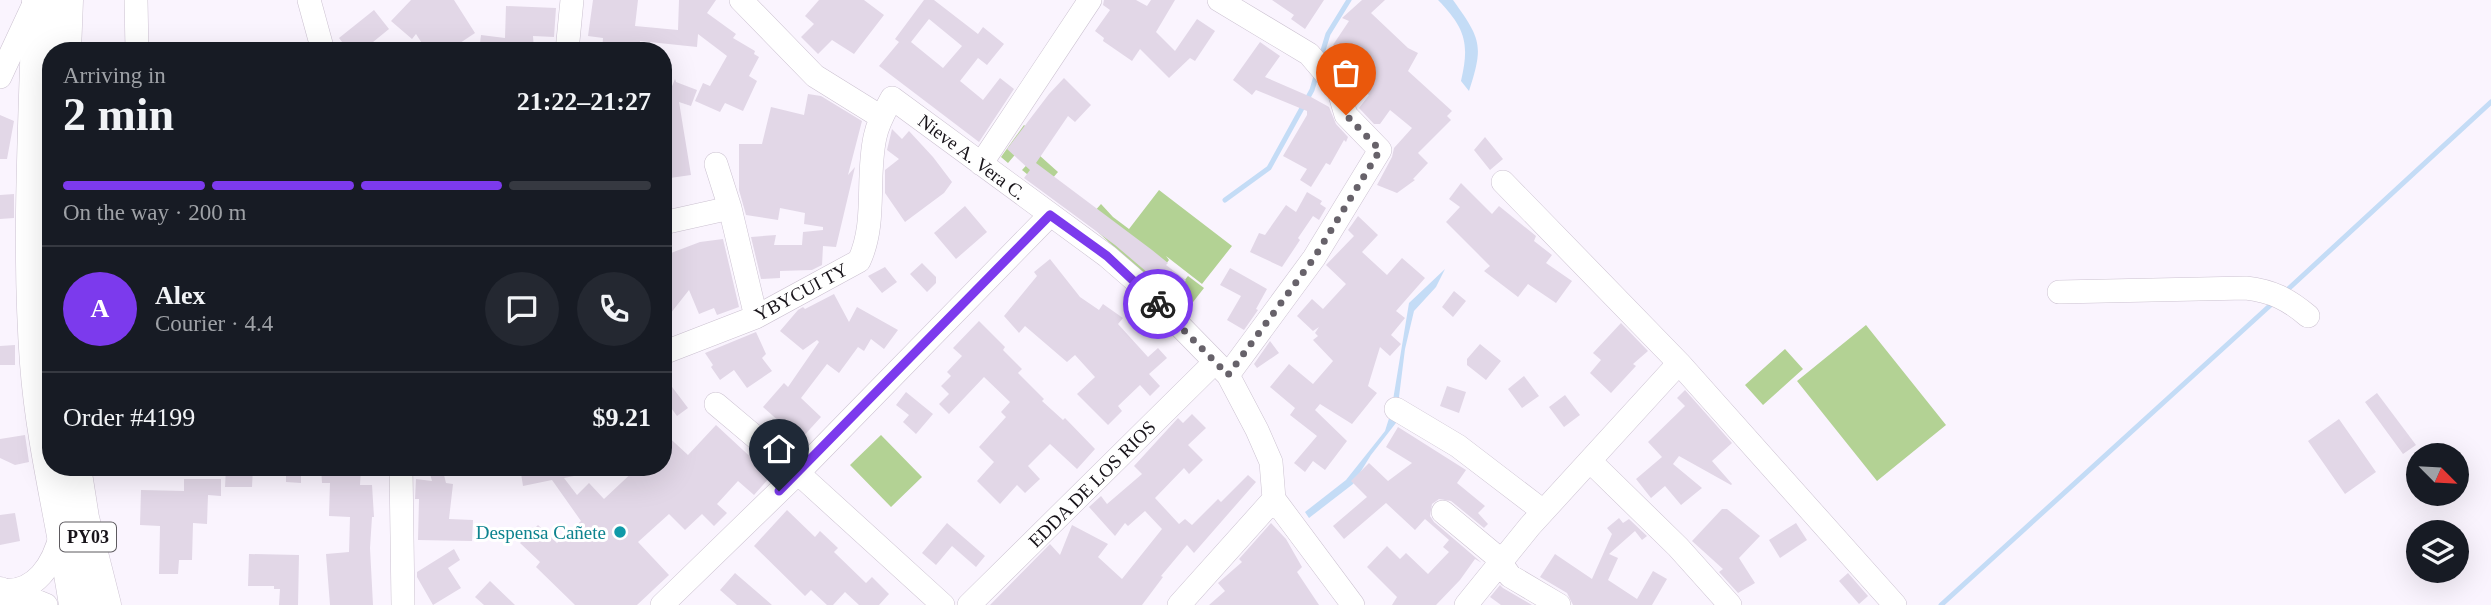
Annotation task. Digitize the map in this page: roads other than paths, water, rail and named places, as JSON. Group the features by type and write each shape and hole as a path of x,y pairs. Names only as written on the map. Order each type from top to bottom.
{"highway":[{"name":"PY03","path":"37,0 32,265 36,363 42,421"},
{"path":"65,42 67,0"},
{"name":"PY03","path":"51,476 62,527 96,604"},
{"name":"PY03","path":"76,476 96,604"},
{"path":"0,591 21,605"},
{"path":"0,599 5,605"}],"street":[{"path":"0,77 37,0"},
{"path":"136,0 137,42"},
{"path":"309,0 321,42"},
{"path":"567,42 572,0"},
{"name":"Nieve A. Vera C.","path":"741,0 817,78 886,108 981,164 1107,256 1137,282 1221,369 1257,430 1270,462 1273,499"},
{"path":"981,164 1090,0"},
{"name":"EDDA DE LOS RIOS","path":"969,605 1221,369 1314,258 1380,150 1346,115 1338,88 1309,54 1219,0"},
{"name":"YBYCUI TY","path":"672,350 756,317 859,261 867,244 874,139 886,108"},
{"path":"716,164 730,208 756,317"},
{"path":"1503,182 1678,363 1895,605"},
{"path":"672,221 730,208"},
{"path":"662,605 798,473 1050,215"},
{"path":"2059,292 2246,288 2279,296 2290,301 2308,316"},
{"path":"1466,605 1543,512 1678,363"},
{"path":"716,404 798,473 943,605"},
{"path":"1396,409 1458,446 1543,512"},
{"path":"1591,462 1678,547 1730,605"},
{"path":"401,476 402,605"},
{"path":"1179,605 1273,499 1353,605"},
{"path":"1443,512 1501,561 1510,576 1559,605"},
{"path":"0,591 14,592 30,585 44,573 53,558 62,527"},
{"path":"0,591 22,595 46,605"}],"water":[{"path":"1438,0 1453,0 1474,34 1478,52 1469,91 1461,81 1465,46 1460,28"},
{"path":"1445,269 1436,287 1414,311 1405,349 1398,405 1393,400 1409,303"},
{"path":"1391,412 1399,419 1353,484 1309,518 1305,512 1346,480 1385,431"}],"waterway":[{"path":"1321,57 1328,34 1349,0"},
{"path":"1225,200 1269,168 1312,90 1317,73"},
{"path":"2285,292 2491,102"},
{"path":"1941,605 2275,301"}],"place":[{"name":"Despensa Cañete","path":"620,532"}]}
